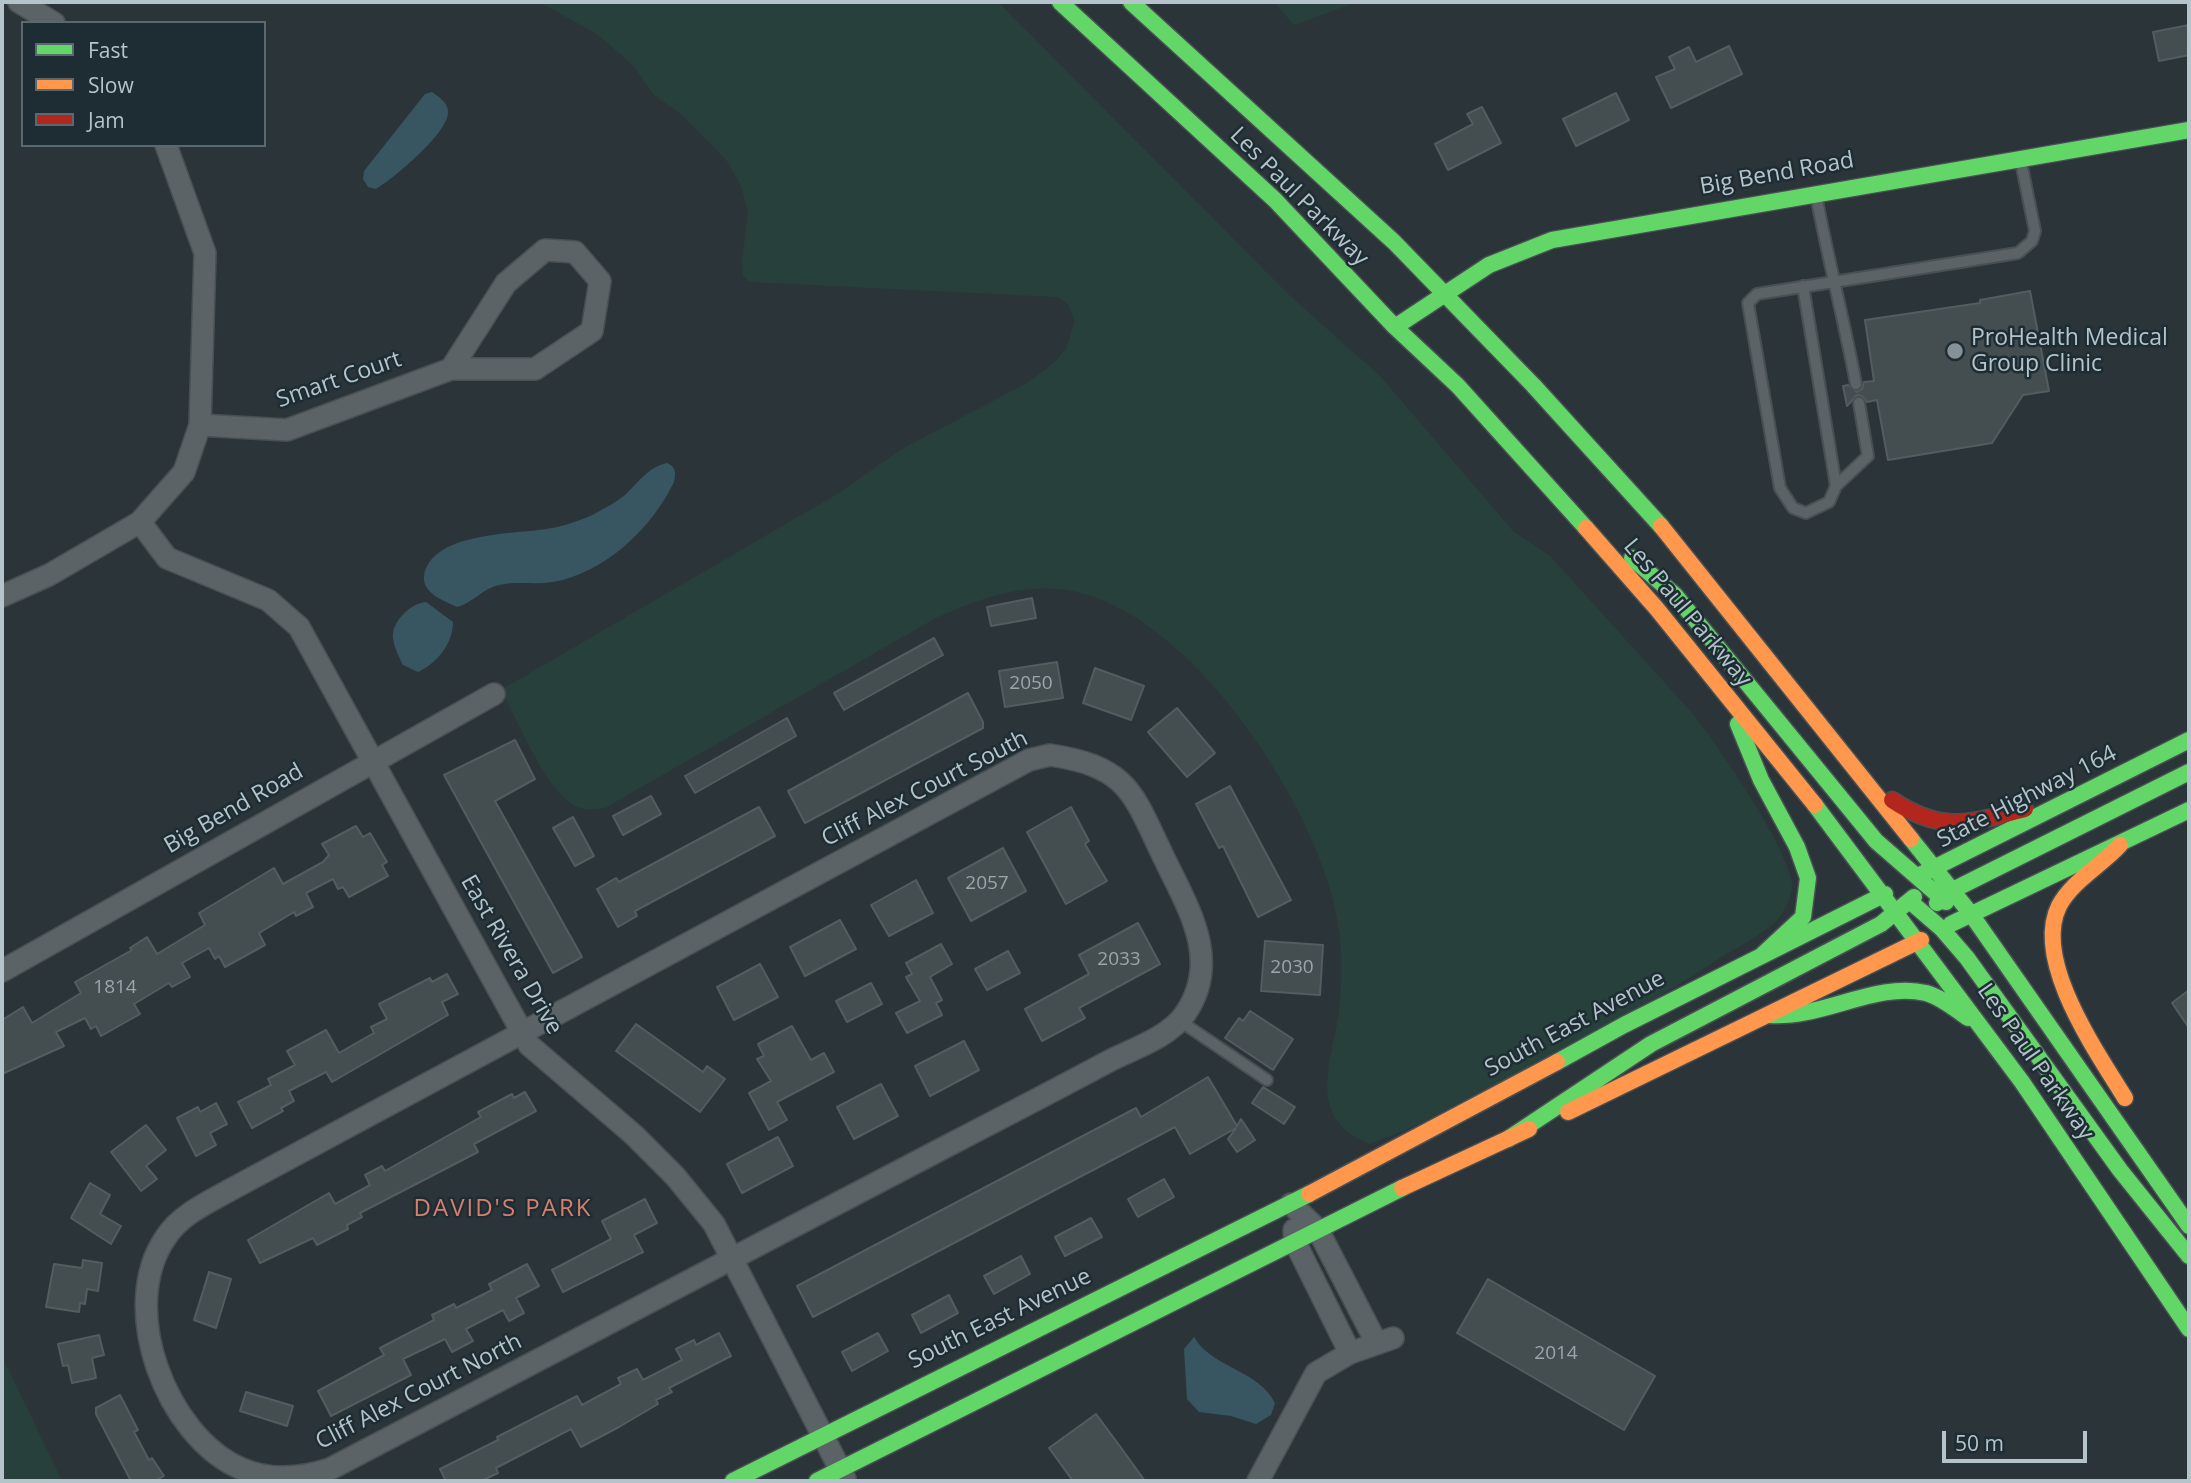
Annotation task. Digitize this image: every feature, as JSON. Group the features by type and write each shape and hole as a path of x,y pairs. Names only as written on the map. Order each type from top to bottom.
{"main road":[{"name":"Les Paul Parkway","path":"1060,2 1302,228 1395,327 1454,382 1546,483 1797,780 1905,886 1904,906 1921,940 1986,1030 2189,1329"},
{"name":"Les Paul Parkway","path":"1131,2 1363,213 1444,292 1533,385 1667,533 1936,867 1947,894 1971,914 2189,1226"},
{"name":"Big Bend Road","path":"1395,327 1491,263 1541,242 2189,130"},
{"path":"1508,1139 1650,1044 1881,924 1904,906 1905,886 1876,841 1675,595 1546,483"},
{"path":"1726,695 1761,780 1797,847 1808,878 1803,917 1761,956"},
{"name":"State Highway 164","path":"1905,886 1936,867 2189,740"},
{"path":"1921,940 1926,913 1947,894 2189,772"},
{"path":"1862,776 1913,815 1949,827 2085,794"},
{"path":"817,1481 843,1475 1318,1230 1641,1079 1971,914 2189,810"},
{"path":"2120,845 2061,902 2052,921 2050,941 2057,967 2077,1011 2136,1115"},
{"path":"1905,886 1947,894"},
{"name":"South East Avenue","path":"733,1481 1291,1204 1470,1111 1624,1025 1905,886"},
{"path":"1904,906 1926,913 1965,957 2111,1160 2189,1256"},
{"path":"1769,1015 1804,1016 1896,991 1913,990 1940,999 1986,1030"},
{"path":"2166,1162 2189,1213"}],"street":[{"path":"19,2 51,21"},
{"path":"2,596 49,575 140,522 184,472 200,425 205,253 167,147"},
{"name":"Smart Court","path":"200,425 287,429 451,369 535,369 592,331 600,281 575,252 545,250 506,283 451,369"},
{"name":"East Rivera Drive","path":"140,522 167,558 268,600 299,627 522,1034 536,1053 634,1135 675,1176 714,1224 734,1258 843,1475"},
{"name":"Big Bend Road","path":"2,971 494,694"},
{"name":"Cliff Alex Court South","path":"522,1034 1029,760 1050,755 1090,762 1117,776 1131,793 1147,823 1194,921 1202,953 1200,981 1180,1021"},
{"path":"734,1258 1180,1021"},
{"name":"Cliff Alex Court North","path":"522,1034 230,1190 176,1224 165,1237 150,1268 146,1286 146,1325 162,1378 196,1434 220,1458 258,1474 302,1476 330,1469 734,1258"},
{"path":"1258,1481 1308,1383 1324,1366 1384,1340 1318,1230 1291,1204"},
{"path":"1291,1204 1295,1242 1350,1353"}],"lane":[{"path":"1859,404 1868,456 1836,486 1829,502 1806,513 1793,508 1782,493 1748,303 1757,294 1803,285 2018,253 2032,241 2035,231 2020,159"},
{"path":"1816,194 1834,281 1841,299 1856,384"},
{"path":"1803,285 1836,486"},
{"path":"1180,1021 1267,1080"}],"green space":[{"path":"539,2 998,2 1288,294 1380,376 1513,531 1551,557 1692,713 1734,771 1780,849 1789,870 1792,891 1780,916 1757,936 1609,1025 1417,1125 1370,1144 1342,1126 1333,1113 1328,1096 1328,1075 1339,1012 1341,945 1326,876 1304,823 1275,769 1238,716 1196,667 1151,628 1104,601 1056,589 1040,589 1009,592 964,606 934,619 605,808 585,809 573,805 562,796 542,768 501,690 839,493 902,449 1029,382 1055,362 1066,349 1075,321 1068,304 1058,297 750,282 743,275 742,263 748,212 741,186 727,161 680,113 655,96 633,65 597,34"},
{"path":"1274,2 1357,2 1294,25"},
{"path":"2,1356 62,1481 2,1481"}],"water":[{"path":"432,92 448,109 439,132 395,175 376,189 368,187 363,179 364,171 425,94"},
{"path":"667,463 675,470 674,482 653,516 625,546 591,569 553,582 499,585 457,607 435,596 426,587 424,576 430,562 442,551 476,538 552,528 588,517 621,498 649,472"},
{"path":"426,602 453,622 450,638 443,652 418,672 403,665 394,645 393,632 403,614"},
{"path":"1194,1337 1212,1356 1258,1383 1268,1392 1275,1403 1271,1415 1256,1424 1231,1416 1199,1412 1187,1399 1184,1349"}],"building":[{"path":"2189,25 2189,55 2159,61 2153,32"},
{"path":"1729,46 1742,74 1671,108 1656,77 1675,69 1669,57 1689,47 1696,62"},
{"path":"1616,93 1629,120 1576,146 1563,119"},
{"path":"1482,107 1501,143 1448,170 1435,144 1473,124 1467,114"},
{"name":"ProHealth Medical Group Clinic","path":"2030,291 2049,391 2023,395 1992,443 1888,460 1877,400 1867,402 1857,395 1847,406 1843,386 1848,385 1857,392 1862,389 1864,382 1874,381 1865,320 1980,303 1980,300"},
{"path":"1032,598 1036,618 991,626 987,607"},
{"path":"934,638 943,655 844,710 834,693"},
{"path":"1057,662 1063,698 1005,707 999,671"},
{"path":"1095,668 1144,686 1131,720 1083,703"},
{"path":"968,693 983,722 983,728 805,823 788,791"},
{"path":"1177,708 1215,753 1187,777 1148,732"},
{"path":"787,718 796,736 695,793 685,776"},
{"path":"515,740 535,779 495,801 582,957 553,973 444,775"},
{"path":"1230,786 1291,900 1258,917 1223,846 1219,848 1196,804"},
{"path":"651,796 661,814 623,835 613,816"},
{"path":"759,807 775,836 635,911 637,916 618,927 597,889 616,878 619,882"},
{"path":"1071,807 1089,841 1085,844 1107,881 1066,904 1027,832"},
{"path":"573,817 594,856 575,866 553,828"},
{"path":"356,826 363,837 370,833 387,862 382,865 388,876 349,897 343,887 338,889 333,879 306,893 313,907 296,916 294,912 259,933 265,945 225,967 219,956 215,959 209,948 182,963 190,977 172,987 169,983 134,1004 140,1014 101,1036 96,1026 91,1029 85,1018 56,1032 64,1046 2,1074 2,1020 23,1007 32,1023 81,993 75,982 132,950 130,948 147,937 157,954 205,925 199,913 274,868 283,884 323,862 329,855 322,844"},
{"path":"1003,848 1026,891 971,921 948,878"},
{"path":"916,880 933,913 889,936 871,905"},
{"path":"840,920 856,949 805,976 790,947"},
{"path":"1138,923 1160,964 1079,1008 1085,1018 1042,1041 1025,1009 1089,974 1079,955"},
{"path":"1265,941 1323,945 1320,995 1261,991"},
{"path":"941,944 952,964 930,977 942,1000 936,1003 942,1015 907,1033 896,1013 920,1001 906,977 912,974 906,963"},
{"path":"1008,951 1020,973 987,990 975,969"},
{"path":"760,964 778,997 734,1020 717,987"},
{"path":"447,974 458,994 442,1002 448,1015 332,1082 326,1072 289,1091 294,1101 281,1108 283,1111 252,1128 238,1102 271,1085 268,1079 295,1065 287,1051 326,1030 339,1053 374,1033 371,1027 387,1019 379,1004 430,978 432,982"},
{"path":"871,983 882,1004 847,1022 836,1001"},
{"path":"2189,990 2189,1028 2172,1003"},
{"path":"1250,1011 1293,1039 1273,1070 1225,1038 1239,1018 1243,1021"},
{"path":"636,1024 703,1072 707,1066 725,1079 700,1112 616,1051"},
{"path":"792,1026 811,1060 824,1053 834,1072 777,1102 787,1120 769,1130 749,1093 771,1081 757,1059 764,1056 758,1044"},
{"path":"964,1041 979,1070 930,1096 915,1066"},
{"path":"1208,1077 1237,1126 1241,1119 1255,1140 1237,1152 1228,1139 1236,1128 1190,1154 1175,1127 813,1317 797,1286 1136,1108 1141,1117"},
{"path":"881,1084 898,1116 854,1139 837,1107"},
{"path":"1263,1087 1295,1107 1284,1124 1252,1103"},
{"path":"525,1092 536,1111 474,1144 478,1152 360,1213 362,1217 347,1225 348,1229 317,1245 313,1238 260,1263 248,1240 329,1193 335,1204 370,1185 365,1175 382,1166 385,1171 481,1117 478,1112 512,1094 514,1098"},
{"path":"216,1103 227,1124 210,1133 216,1145 196,1156 177,1118 198,1107 200,1112"},
{"path":"146,1125 166,1150 146,1166 157,1179 141,1191 111,1152"},
{"path":"778,1137 793,1166 742,1193 727,1164"},
{"path":"1164,1179 1174,1197 1138,1217 1128,1199"},
{"path":"90,1183 110,1195 100,1214 121,1226 111,1244 71,1218"},
{"path":"645,1199 657,1223 634,1235 643,1252 563,1292 552,1270 611,1239 602,1221"},
{"path":"1091,1218 1102,1237 1065,1256 1055,1237"},
{"path":"1021,1256 1030,1274 994,1294 984,1276"},
{"path":"83,1260 102,1263 98,1291 87,1289 85,1304 80,1303 79,1312 46,1307 54,1264 82,1268"},
{"path":"527,1264 539,1286 516,1298 524,1313 509,1321 503,1310 466,1329 473,1341 452,1352 445,1339 403,1359 411,1375 331,1416 318,1391 384,1355 380,1348 434,1320 432,1315 454,1304 456,1308 492,1290 489,1284"},
{"path":"209,1272 231,1279 216,1328 194,1320"},
{"path":"1488,1279 1655,1376 1624,1430 1457,1333"},
{"path":"949,1295 958,1313 921,1333 912,1315"},
{"path":"719,1333 731,1356 669,1388 672,1392 656,1400 658,1404 619,1427 581,1447 571,1429 496,1468 498,1473 481,1481 446,1481 440,1469 498,1440 497,1437 577,1396 582,1405 621,1384 618,1378 637,1369 643,1380 682,1360 676,1349 694,1340 696,1345"},
{"path":"878,1333 888,1351 852,1371 842,1352"},
{"path":"99,1335 104,1355 92,1358 96,1378 72,1383 68,1365 63,1366 58,1344"},
{"path":"246,1392 293,1406 287,1426 240,1411"},
{"path":"120,1395 138,1430 134,1432 149,1460 152,1458 164,1476 155,1481 131,1481 96,1414 96,1408"},
{"path":"1096,1414 1145,1481 1073,1481 1049,1448"}],"traffic: fast":[{"path":"1060,2 1275,200 1394,326 1458,386 1586,528"},
{"path":"1131,2 1394,242 1533,385 1661,526"},
{"path":"1395,327 1489,265 1552,240 2189,130"},
{"path":"1632,558 1675,595 1876,841 1946,902"},
{"path":"1738,724 1761,780 1797,847 1808,878 1803,917 1761,956"},
{"path":"1918,876 2189,740"},
{"path":"1937,903 1953,890 2189,772"},
{"path":"1815,805 2022,1082 2189,1329"},
{"path":"1951,924 2189,810"},
{"path":"1911,839 1971,914 2189,1226"},
{"path":"1557,1062 1624,1025 1885,894"},
{"path":"1508,1139 1651,1044 1881,924 1914,897"},
{"path":"1913,904 1942,929 1967,958 2120,1170 2189,1256"},
{"path":"1769,1015 1809,1012 1869,996 1907,991 1932,995 1968,1018"},
{"path":"817,1481 1402,1188"},
{"path":"733,1481 1309,1194"}],"traffic: slow":[{"path":"1661,526 1911,839"},
{"path":"1586,528 1657,609 1815,805"},
{"path":"2120,845 2065,897 2059,906 2053,928 2054,952 2071,1005 2125,1098"},
{"path":"1568,1112 1921,940"},
{"path":"1309,1194 1557,1062"},
{"path":"1402,1188 1529,1129"}],"traffic: jam":[{"path":"1892,800 1926,818 1942,821 1972,821 2025,809"}],"place":[{"name":"ProHealth Medical Group Clinic","path":"1955,351"}],"district":[{"name":"DAVID'S PARK","path":"503,1209"}]}
